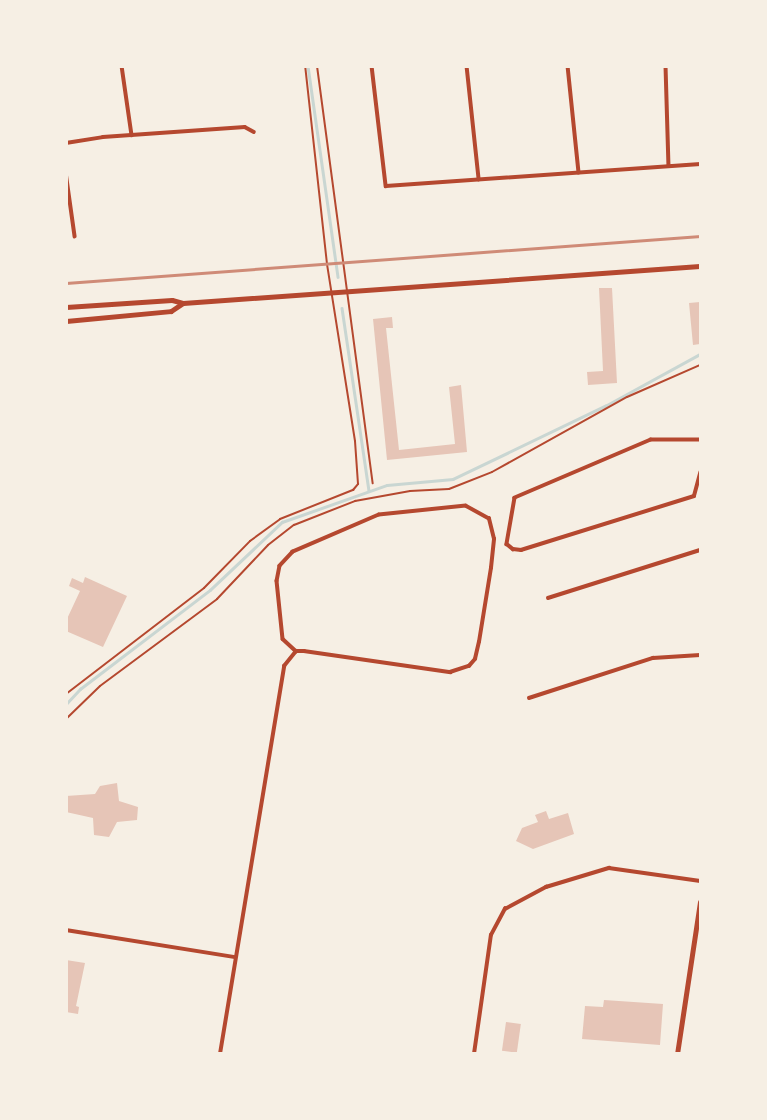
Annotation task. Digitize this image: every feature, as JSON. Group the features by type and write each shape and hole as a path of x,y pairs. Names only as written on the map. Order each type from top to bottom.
{"main road":[{"path":"66,307 172,300 183,303 701,266"},
{"path":"66,321 171,311 183,303"},
{"path":"677,1054 701,902"}],"street":[{"path":"122,66 132,135"},
{"path":"372,66 386,186 701,164"},
{"path":"467,66 480,180"},
{"path":"568,66 579,172"},
{"path":"666,66 669,166"},
{"path":"66,143 245,127 254,132"},
{"path":"66,172 75,236"},
{"path":"701,440 652,440 515,498 508,544 513,549 521,550 694,496 701,473"},
{"path":"466,506 489,519 494,539 491,568 479,642 475,659 469,666 450,672 296,651 283,639 276,581 281,566 293,552 379,515 466,506"},
{"path":"548,598 701,550"},
{"path":"220,1054 284,666 296,651"},
{"path":"529,698 653,659 701,655"},
{"path":"474,1054 491,935 505,909 537,891 609,868 701,881"},
{"path":"66,930 235,957"}],"lane":[{"path":"66,695 204,589 250,541 279,519 353,489 358,484 305,66"},
{"path":"317,66 373,483"}],"building":[{"path":"599,288 612,288 617,383 588,385 587,372 603,371"},
{"path":"700,302 700,344 693,345 689,303"},
{"path":"392,317 393,328 386,328 399,450 455,444 449,387 461,385 467,452 387,460 373,319"},
{"path":"85,577 127,596 103,647 66,631 66,621 80,591 69,586 72,578 83,583"},
{"path":"117,783 119,801 138,807 137,820 117,822 109,837 94,835 93,818 66,812 66,796 95,794 100,786"},
{"path":"546,811 549,819 568,813 574,834 533,849 516,841 522,828 538,822 535,815"},
{"path":"66,960 85,963 76,1006 79,1007 78,1014 66,1012"},
{"path":"604,1000 663,1004 660,1045 582,1039 585,1006 603,1007"},
{"path":"506,1022 521,1024 517,1053 502,1051"}],"waterway":[{"path":"308,66 338,277"},
{"path":"342,308 369,490"},
{"path":"66,704 80,689 210,590 282,522 387,485 453,479 605,406 700,354"}],"railway":[{"path":"66,283 700,236"}]}
